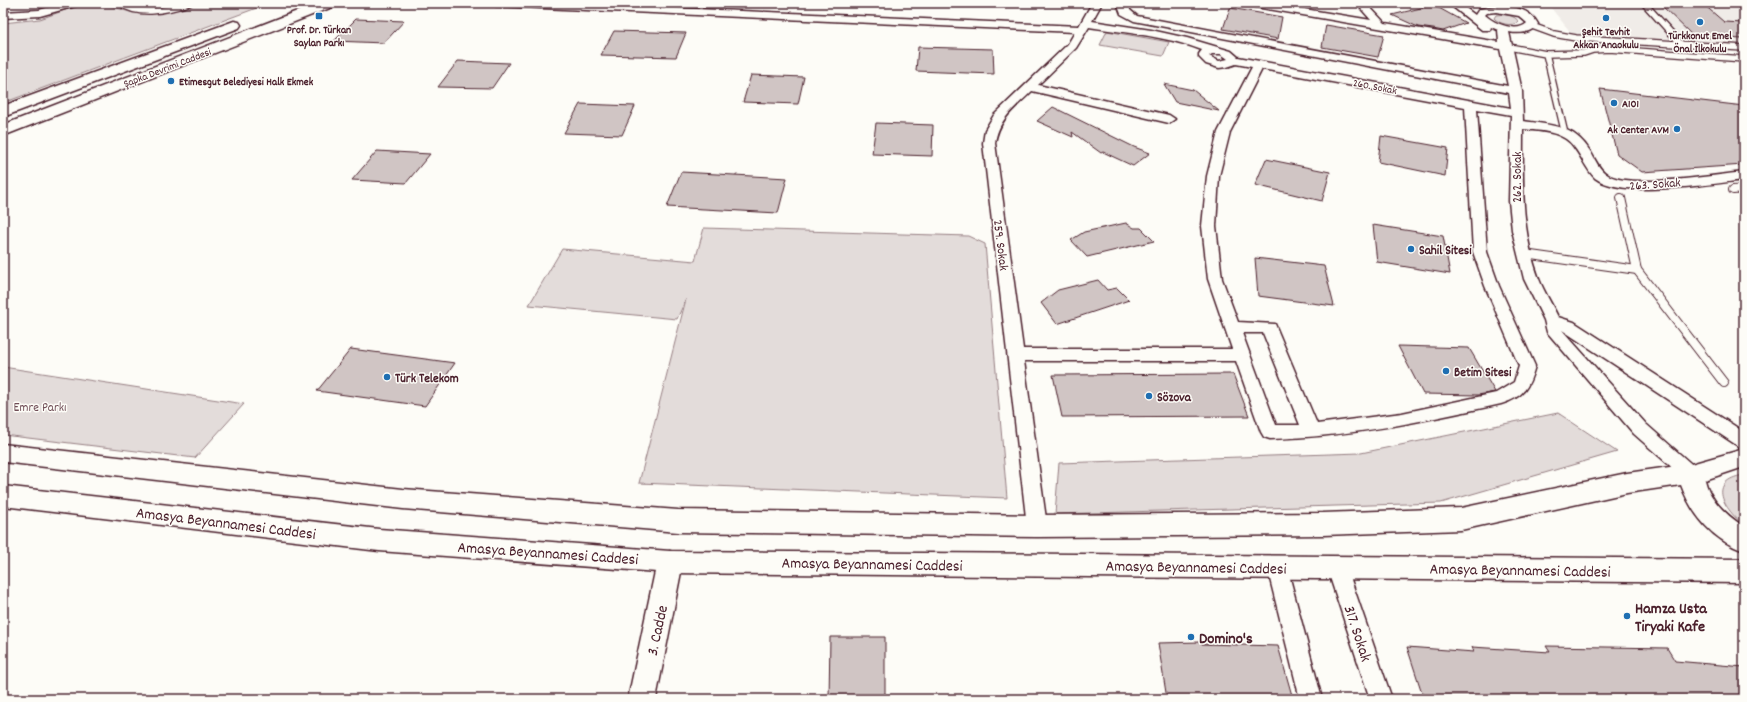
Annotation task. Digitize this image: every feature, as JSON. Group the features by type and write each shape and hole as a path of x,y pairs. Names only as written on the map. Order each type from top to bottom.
{"main road":[{"path":"276,9 291,3"},
{"name":"Şapka Devrimi Caddesi","path":"3,131 330,3"},
{"name":"Şapka Devrimi Caddesi","path":"3,112 247,20"},
{"path":"3,453 403,499 618,517 686,521 1037,526 1323,524 1461,519 1627,483 1691,474 1744,458"},
{"path":"1691,474 1693,486 1700,501 1712,516 1734,535 1744,540"},
{"name":"Amasya Beyannamesi Caddesi","path":"4,498 379,540 670,562 1744,571"}],"street":[{"path":"3,15 40,14 76,3"},
{"name":"260. Sokak","path":"496,3 1084,26 1181,40 1198,44 1214,51 1204,54 1206,59 1222,64 1230,63 1234,60 1259,64 1471,104 1517,119"},
{"name":"259. Sokak","path":"1037,526 989,143 991,130 998,118 1072,46 1097,3"},
{"path":"1124,3 1123,6 1125,12 1134,18 1516,91"},
{"path":"1250,3 1381,25 1503,38 1519,30 1532,26 1532,21 1528,17 1503,6 1488,9 1481,13 1483,19 1503,38"},
{"path":"1362,3 1381,25"},
{"path":"1453,3 1503,38"},
{"name":"262. Sokak","path":"1503,38 1516,91 1516,203 1524,254 1534,285 1543,305 1553,321 1555,332 1640,429 1691,474"},
{"path":"1259,64 1224,132 1213,176 1209,226 1215,279 1270,432 1311,431 1402,419 1501,398 1521,385 1527,366 1492,286 1480,252 1471,104"},
{"path":"1030,87 1169,119"},
{"name":"263. Sokak","path":"1517,119 1565,134 1575,140 1599,175 1614,183 1634,185 1744,176"},
{"path":"1553,321 1568,326 1744,441"},
{"path":"1232,327 1269,328 1311,431"},
{"path":"1016,355 1242,355"},
{"name":"3. Cadde","path":"642,699 670,562"},
{"path":"1277,567 1311,699"},
{"name":"317. Sokak","path":"1337,568 1381,699"}],"lane":[{"path":"120,3 123,6 134,10 156,10 189,3"},
{"path":"1644,3 1682,45"},
{"path":"1532,26 1554,34 1576,38 1744,48"},
{"path":"1503,38 1546,54 1584,53 1593,50 1609,49 1744,59"},
{"path":"1546,54 1565,134"},
{"path":"1733,190 1744,189"},
{"path":"1621,198 1637,270 1724,383"},
{"path":"1524,254 1637,270"}],"shaded area":[{"path":"1547,3 1744,3 1744,45 1572,34"}],"green space":[{"path":"85,3 101,3 133,13 157,12 196,3 270,3 3,103 3,23 40,19"},
{"path":"1496,15 1509,16 1515,18 1519,22 1509,25 1502,23 1494,18"},
{"path":"1107,31 1169,42 1163,56 1100,45"},
{"path":"704,228 968,236 985,244 1007,498 639,483 686,299 677,319 529,305 562,249 695,261"},
{"name":"Emre Parkı","path":"3,367 244,404 195,458 3,435"},
{"path":"1558,413 1617,452 1441,503 1055,514 1059,463 1361,453"},
{"path":"1744,475 1744,525 1725,504 1722,496 1722,489 1725,483 1732,478"}],"building":[{"path":"1659,3 1702,3 1724,22 1744,23 1744,39 1694,37"},
{"path":"1429,6 1439,8 1466,23 1443,31 1418,27 1392,15"},
{"path":"1230,8 1282,17 1278,39 1223,29"},
{"path":"356,19 404,21 384,43 334,41"},
{"path":"1326,25 1384,35 1378,57 1322,47"},
{"path":"614,31 686,33 676,57 601,55"},
{"path":"918,47 993,49 994,74 916,71"},
{"path":"458,61 509,63 492,88 438,87"},
{"path":"751,75 804,77 798,104 743,102"},
{"path":"1164,84 1193,90 1219,111 1175,102"},
{"name":"Ak Center AVM","path":"1600,89 1744,106 1744,165 1642,172 1617,154"},
{"path":"580,104 635,106 622,135 564,133"},
{"path":"1053,107 1134,147 1150,153 1133,166 1103,152 1101,153 1072,132 1073,137 1037,121"},
{"path":"876,123 933,125 932,156 872,154"},
{"path":"1381,136 1448,148 1445,176 1378,162"},
{"path":"377,151 430,154 406,183 352,180"},
{"path":"1266,159 1330,172 1322,201 1255,185"},
{"path":"681,172 787,178 778,213 667,207"},
{"path":"1126,223 1134,228 1141,228 1154,241 1087,257 1071,240 1084,232"},
{"name":"Sahil Sitesi","path":"1373,225 1443,236 1450,274 1377,262"},
{"path":"1255,258 1324,266 1334,306 1258,296"},
{"path":"1098,280 1107,290 1117,288 1129,300 1057,324 1041,303 1058,290"},
{"name":"Betim Sitesi","path":"1398,346 1469,348 1495,392 1478,395 1423,394"},
{"name":"Türk Telekom","path":"351,349 455,363 425,406 317,391"},
{"name":"Sözova","path":"1233,374 1249,416 1062,417 1053,375"},
{"path":"830,637 885,637 885,699 829,699"},
{"path":"1201,642 1202,644 1278,646 1293,699 1167,699 1158,643"},
{"path":"1546,646 1667,648 1675,661 1744,667 1744,699 1424,699 1407,647 1474,652 1472,647 1550,652"}],"place":[{"name":"Prof. Dr. Türkan Saylan Parkı","path":"319,16"},
{"name":"Şehit Tevhit Akkan Anaokulu","path":"1606,18"},
{"name":"Türkkonut Emel Önal İlkokulu","path":"1700,22"},
{"name":"Etimesgut Belediyesi Halk Ekmek","path":"171,81"},
{"name":"A101","path":"1614,103"},
{"name":"Ak Center AVM","path":"1677,129"},
{"name":"Sahil Sitesi","path":"1411,249"},
{"name":"Betim Sitesi","path":"1446,371"},
{"name":"Türk Telekom","path":"387,377"},
{"name":"Sözova","path":"1149,396"},
{"name":"Hamza Usta Tiryaki Kafe","path":"1627,616"},
{"name":"Domino's","path":"1191,637"}]}
